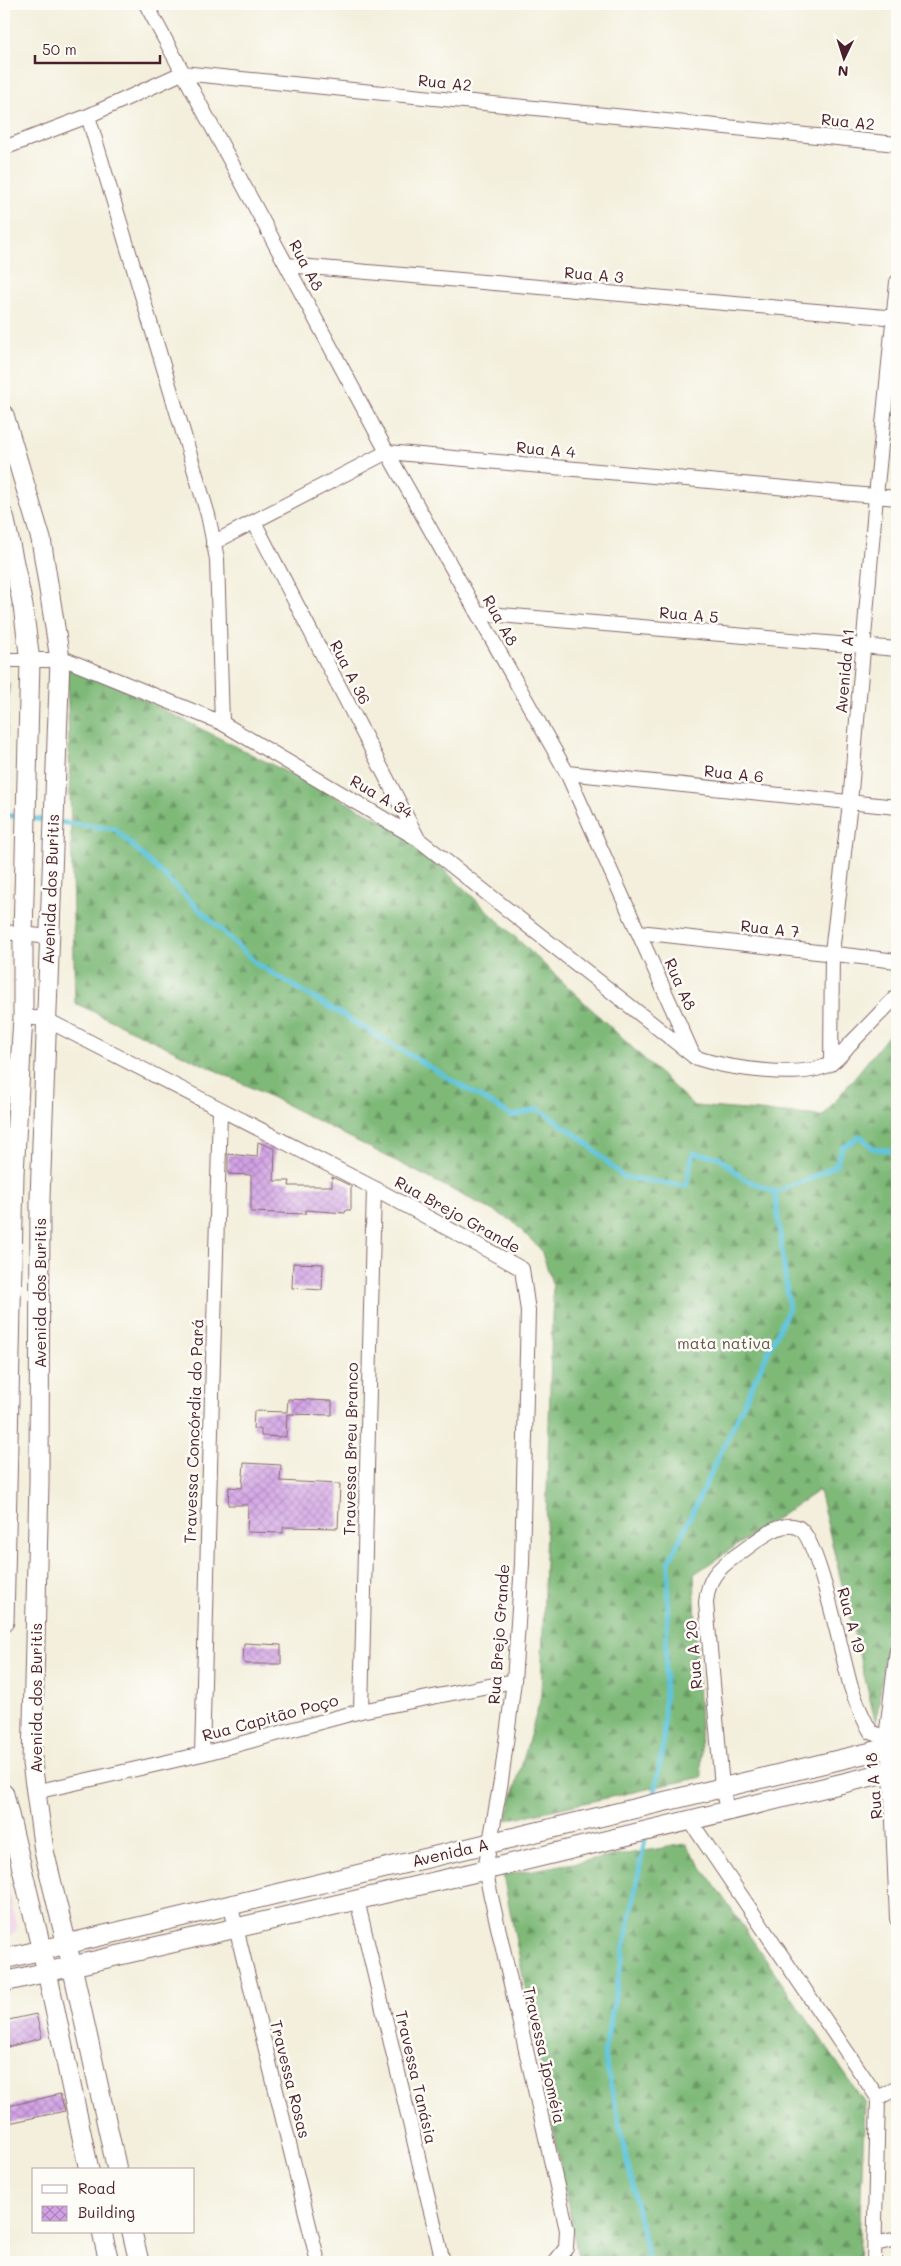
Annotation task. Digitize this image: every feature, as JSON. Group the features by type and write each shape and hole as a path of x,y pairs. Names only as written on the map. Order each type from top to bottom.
{"main road":[{"name":"Avenida dos Buritis","path":"4,415 40,539 60,659 45,1019 40,1198 39,1483 32,1763 44,1851 67,1944 117,2168"},
{"name":"Avenida dos Buritis","path":"4,516 23,606 30,660 23,935 23,1017 14,1183 5,1484 4,1622"},
{"name":"Avenida A","path":"4,1958 640,1807 890,1744"},
{"name":"Avenida A","path":"4,1982 236,1926 485,1870 689,1819 894,1771"},
{"path":"4,1794 40,1950 47,1972 89,2168"},
{"path":"102,2234 109,2262"},
{"path":"132,2234 139,2262"}],"street":[{"name":"Rua A8","path":"146,4 387,452 567,773 694,1057"},
{"path":"4,148 88,116 182,73"},
{"name":"Rua A2","path":"182,73 897,144"},
{"path":"88,116 208,515 217,559 222,723"},
{"name":"Rua A 3","path":"287,265 896,318"},
{"name":"Avenida A1","path":"831,1064 832,952 850,803 876,496 896,318 897,282"},
{"path":"213,542 387,452"},
{"name":"Rua A 4","path":"387,452 897,498"},
{"name":"Rua A 36","path":"254,522 418,838"},
{"name":"Rua A 5","path":"478,613 897,649"},
{"name":"Rua A 34","path":"4,660 67,660 222,723 418,838 694,1057"},
{"name":"Rua A 6","path":"567,773 897,807"},
{"path":"4,932 49,936"},
{"name":"Rua A 7","path":"639,932 897,960"},
{"path":"694,1057 714,1064 790,1072 814,1069 831,1064 897,996"},
{"name":"Rua Brejo Grande","path":"23,1017 45,1019 374,1188 522,1269 528,1311 522,1564 514,1680 501,1781 485,1870"},
{"name":"Travessa Concórdia do Pará","path":"202,1754 220,1110"},
{"name":"Travessa Breu Branco","path":"361,1711 374,1188"},
{"name":"Rua A 19","path":"776,1530 787,1526 798,1527 808,1535 816,1556 851,1688 871,1732 890,1744"},
{"name":"Rua A 20","path":"728,1810 722,1787 706,1603 707,1590 720,1568 776,1530"},
{"name":"Rua A 18","path":"897,1650 890,1744 894,1771 897,1919"},
{"name":"Rua Capitão Poço","path":"35,1792 202,1754 361,1711 514,1680"},
{"path":"689,1819 878,2098 874,2262"},
{"name":"Travessa Ipoméia","path":"485,1870 567,2230 566,2248 555,2262"},
{"name":"Travessa Tanásia","path":"357,1900 443,2262"},
{"name":"Travessa Rosas","path":"230,1903 318,2262"},
{"path":"878,2098 897,2088"},
{"path":"875,2244 897,2239"}],"shaded area":[{"path":"4,1865 17,1930 8,1939 4,1940"}],"green space":[{"name":"mata nativa","path":"67,661 403,831 694,1106 823,1116 897,1025 897,1563 876,1724 819,1490 694,1574 702,1777 506,1820 541,1697 553,1286 541,1250 511,1220 271,1097 75,1003"},
{"path":"9,683 4,797 4,684"},
{"path":"686,1844 865,2103 858,2262 579,2262 503,1875"}],"building":[{"path":"258,1142 275,1149 274,1181 290,1181 289,1186 332,1186 332,1177 351,1186 351,1210 346,1210 345,1213 306,1210 305,1214 251,1212 251,1175 228,1174 228,1154 257,1157"},
{"path":"293,1263 323,1264 322,1290 292,1288"},
{"path":"288,1399 332,1401 332,1415 287,1414 286,1437 261,1436 261,1429 253,1429 254,1411 287,1412"},
{"path":"244,1463 281,1465 280,1481 340,1484 338,1528 283,1527 283,1533 247,1532 248,1505 228,1505 229,1487 242,1488"},
{"path":"244,1643 281,1645 281,1664 247,1664 243,1662"},
{"path":"36,2014 42,2038 4,2048 4,2021"},
{"path":"60,2094 65,2111 4,2124 4,2107"}],"waterway":[{"path":"4,815 22,817"},
{"path":"30,818 49,821"},
{"path":"58,822 115,829 257,964 512,1116 539,1109 581,1138 623,1177 686,1186 693,1153 719,1157 742,1178 775,1192 810,1179 836,1165 842,1148 861,1136 873,1149 897,1151"},
{"path":"653,1799 663,1748 669,1562 789,1308 775,1192"},
{"path":"646,1834 604,2054 649,2262"}]}
